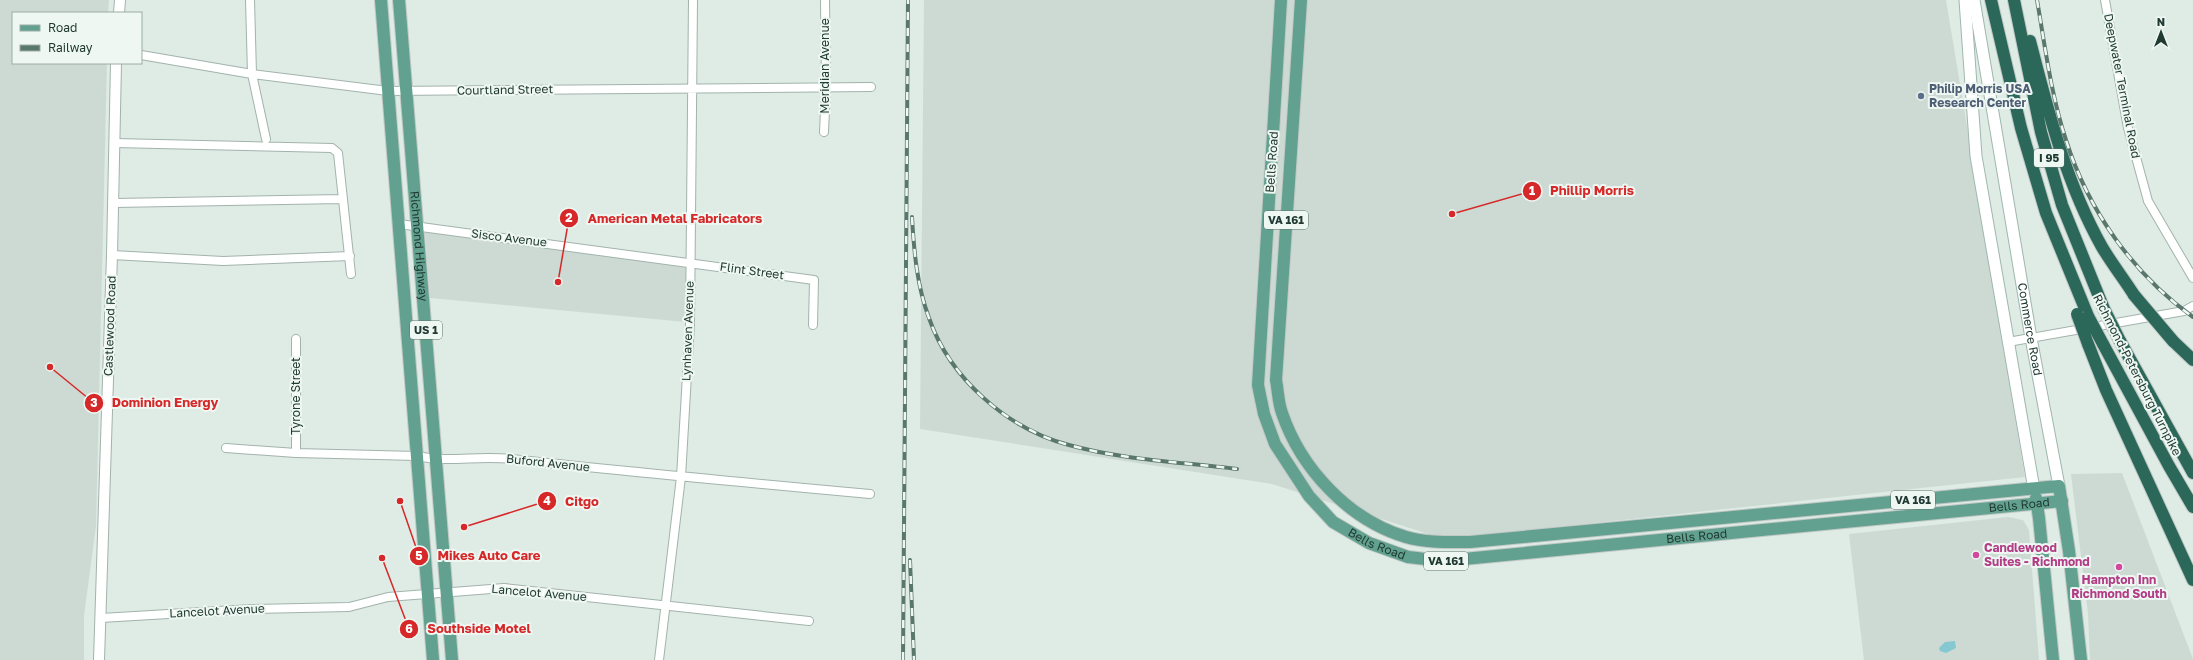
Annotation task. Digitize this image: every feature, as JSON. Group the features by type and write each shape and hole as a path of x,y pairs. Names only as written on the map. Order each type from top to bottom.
{"highway":[{"name":"Richmond-Petersburg Turnpike","path":"1991,0 2021,128 2046,213 2083,315 2103,344 2193,507"},
{"name":"Richmond-Petersburg Turnpike","path":"2014,0 2043,139 2062,205 2104,309 2120,341 2193,473"},
{"path":"2019,0 2055,132 2074,189 2102,247 2134,295 2173,341 2193,360"},
{"path":"2083,315 2088,344 2106,390 2193,580"}],"main road":[{"name":"Richmond Highway","path":"380,0 433,660"},
{"name":"Richmond Highway","path":"399,0 452,660"},
{"name":"Bells Road","path":"1281,0 1278,73 1258,385 1264,414 1275,444 1287,466 1309,496 1333,522 1369,543 1415,558 1444,561 2037,505 2062,501"},
{"name":"Bells Road","path":"1301,0 1276,380 1282,412 1306,461 1330,491 1354,511 1384,529 1407,538 1428,542 1470,542 2058,486"},
{"name":"Commerce Road","path":"1965,0 1976,156 2037,505 2053,660"},
{"name":"Commerce Road","path":"1974,0 2031,338 2062,501 2081,660"},
{"path":"1278,73 1295,76"},
{"path":"1263,307 1280,308"},
{"path":"1793,512 1796,528"},
{"path":"1548,535 1550,552"}],"street":[{"path":"119,12 120,0"},
{"path":"250,0 252,74 266,139"},
{"name":"Lynhaven Avenue","path":"659,660 681,477 690,324 693,0"},
{"name":"Meridian Avenue","path":"824,132 826,88 825,0"},
{"name":"Deepwater Terminal Road","path":"2105,0 2128,128 2148,201 2193,278"},
{"name":"Courtland Street","path":"142,55 252,74 388,91 871,87"},
{"name":"Castlewood Road","path":"99,660 114,203 116,64"},
{"path":"115,143 332,148 338,153 351,274"},
{"path":"114,203 342,199"},
{"name":"Sisco Avenue","path":"398,224 690,262"},
{"path":"112,254 223,261 350,256"},
{"name":"Flint Street","path":"690,262 814,280 813,325"},
{"path":"2008,342 2184,311 2193,306"},
{"name":"Tyrone Street","path":"296,339 296,453"},
{"name":"Buford Avenue","path":"226,448 296,453 417,456 436,460 490,456 681,477 870,494"},
{"name":"Lancelot Avenue","path":"101,618 252,608 349,607 388,597 504,588 809,621"}],"shaded area":[{"path":"0,0 109,0 108,12 12,12 12,64 107,64 96,526 84,616 84,660 0,660"},
{"path":"924,0 1946,0 2025,477 1444,539 1272,484 920,429"},
{"path":"425,232 687,267 686,322 430,298"},
{"path":"2122,473 2193,660 2090,660 2088,614 2071,474"},
{"path":"2008,517 2023,520 2029,530 2039,660 1864,660 1849,534"}],"water":[{"path":"1955,641 1956,648 1946,653 1940,651 1939,648 1945,642"}],"railway":[{"path":"903,660 908,0"},
{"path":"2037,0 2056,106 2075,166 2087,191 2115,239 2132,261 2171,300 2193,317"},
{"path":"912,217 915,256 919,281 929,318 939,340 951,361 966,381 1003,414 1024,427 1046,437 1089,450 1153,460 1237,469"},
{"path":"910,560 914,660"}],"place":[{"name":"Philip Morris USA Research Center","path":"1921,96"},
{"name":"Phillip Morris","path":"1452,214"},
{"name":"American Metal Fabricators","path":"558,282"},
{"name":"Dominion Energy","path":"50,367"},
{"name":"Mikes Auto Care","path":"400,501"},
{"name":"Citgo","path":"464,527"},
{"name":"Candlewood Suites - Richmond","path":"1976,555"},
{"name":"Southside Motel","path":"382,558"},
{"name":"Hampton Inn Richmond South","path":"2119,567"}]}
